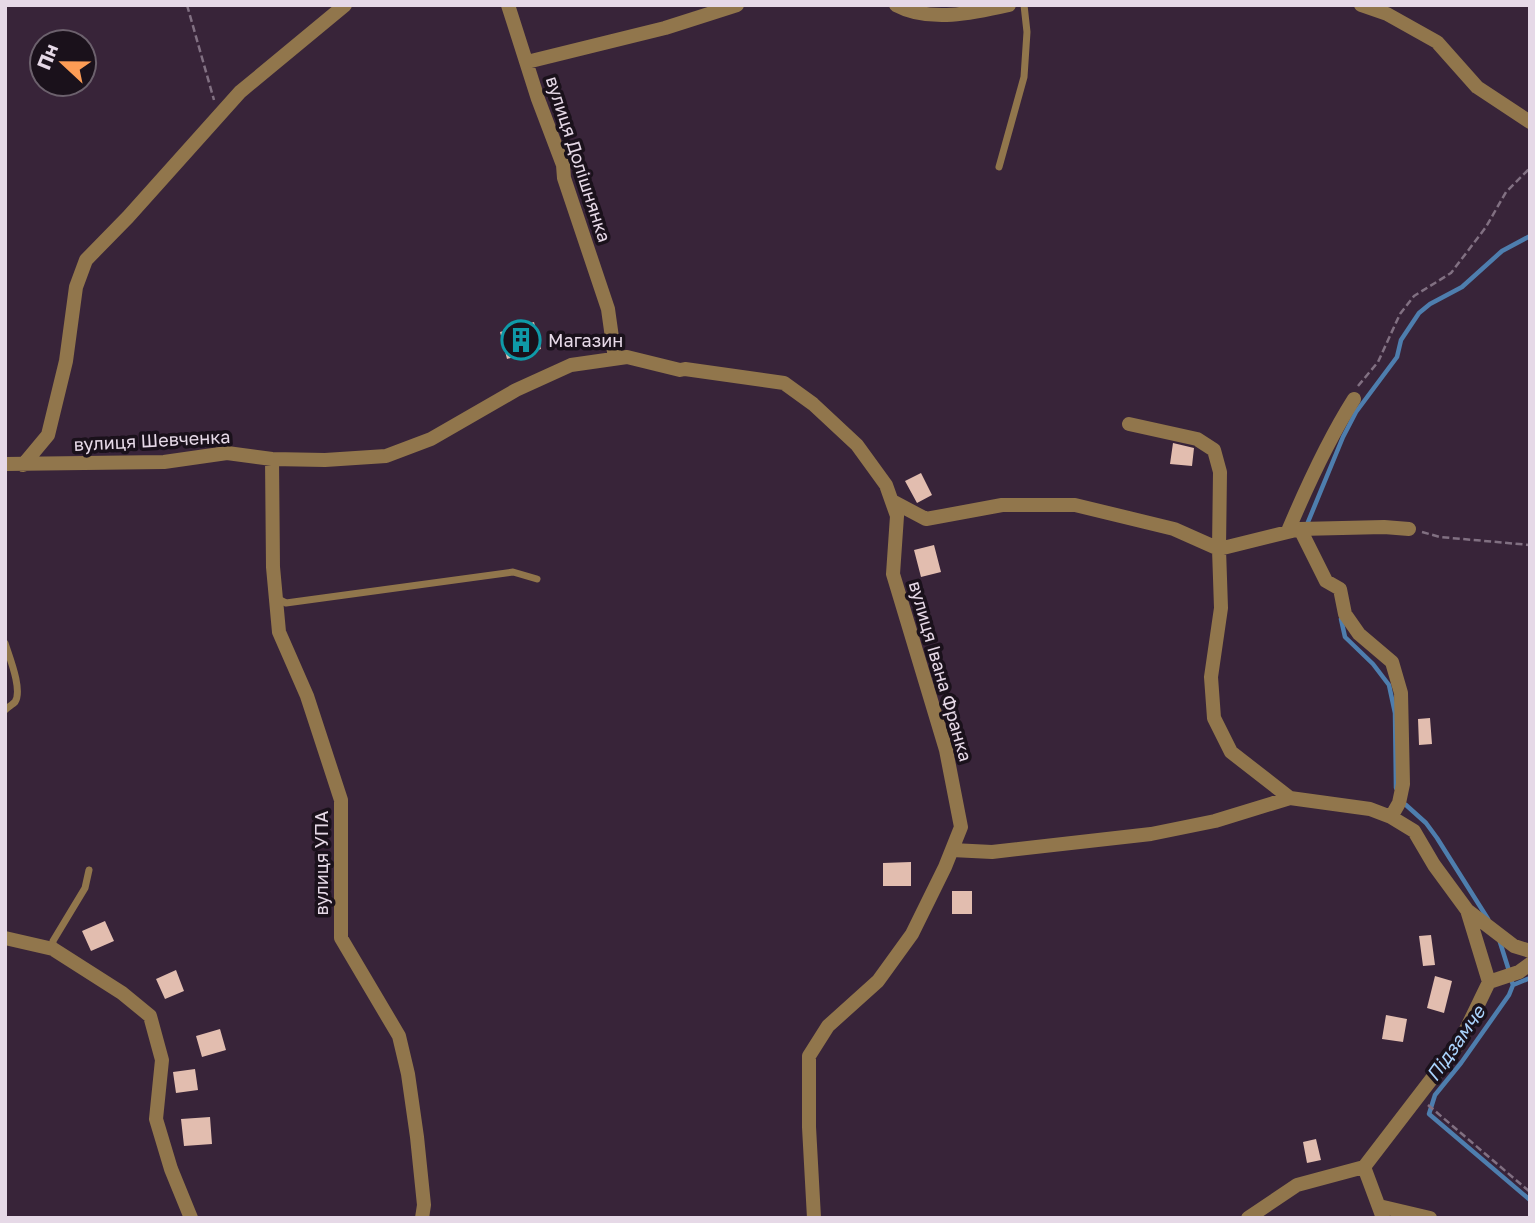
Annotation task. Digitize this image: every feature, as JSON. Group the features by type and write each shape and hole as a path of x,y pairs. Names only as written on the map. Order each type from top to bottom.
{"street":[{"path":"23,465 48,435 66,361 76,287 86,260 240,92 345,5"},
{"path":"508,5 527,62"},
{"name":"вулиця Долішнянка","path":"615,359 608,309 564,178 563,165 527,62 665,28 737,5"},
{"path":"896,5 928,16 988,10 1009,5"},
{"path":"1361,5 1387,14 1437,42 1477,87 1530,122"},
{"name":"вулиця Івана Франка","path":"615,359 627,358 680,370 784,383 813,404 858,445 886,485 897,516 893,574 946,750 961,827 912,934 878,981 828,1026 809,1056 809,1128 814,1218"},
{"name":"вулиця Шевченка","path":"5,464 164,462 227,453 272,460 386,456 431,439 516,390 571,365 615,359"},
{"path":"1354,399 1304,493 1294,530 1326,582 1340,589 1345,614 1359,634 1392,662 1401,693 1403,785 1399,803 1391,817"},
{"path":"1129,424 1197,439 1214,450 1220,472 1221,608 1211,677 1214,718 1231,752 1290,798"},
{"name":"вулиця УПА","path":"272,460 279,632 307,696 341,800 341,938 399,1036 417,1137 424,1205 422,1218"},
{"path":"891,501 926,519 1002,505 1075,505 1174,529 1219,550 1294,530 1370,527 1409,529"},
{"path":"952,850 992,852 1151,834 1215,821 1290,798 1370,809 1391,817 1414,831 1434,865 1467,910 1514,946 1530,951"},
{"path":"1248,1218 1297,1185 1364,1167 1460,1042 1489,982 1467,910"},
{"path":"5,938 53,949 122,993 150,1016 162,1060 156,1119 191,1218"},
{"path":"1489,982 1524,968"},
{"path":"1364,1167 1381,1212 1430,1218"}],"lane":[{"path":"999,167 1024,77 1027,32 1024,5"},
{"path":"276,598 286,604 513,572 537,579"},
{"path":"5,643 17,685 14,703 5,709"},
{"path":"53,949 53,941 85,888 89,870"}],"path":[{"path":"187,5 218,116"},
{"path":"1354,399 1359,383 1378,362 1400,314 1414,296 1451,273 1486,227 1506,192 1530,168"},
{"path":"1409,529 1440,537 1530,545"},
{"path":"1418,1097 1530,1192"}],"building":[{"name":"Магазин","path":"534,322 541,349 507,359 500,332"},
{"path":"1173,443 1194,448 1192,466 1170,464"},
{"path":"921,473 932,495 917,503 905,481"},
{"path":"934,545 941,572 921,577 914,550"},
{"path":"1430,718 1432,744 1419,745 1418,719"},
{"path":"911,862 911,886 883,886 883,863"},
{"path":"952,891 972,891 972,914 952,914"},
{"path":"105,921 114,941 91,951 82,931"},
{"path":"1431,935 1435,965 1423,966 1419,936"},
{"path":"176,970 184,991 165,999 156,979"},
{"path":"1435,976 1452,981 1444,1013 1427,1008"},
{"path":"1386,1015 1407,1019 1403,1042 1382,1039"},
{"path":"220,1029 226,1050 202,1057 196,1036"},
{"path":"195,1069 198,1090 176,1093 173,1072"},
{"path":"210,1117 212,1144 184,1146 181,1119"},
{"path":"1316,1139 1321,1160 1307,1163 1303,1142"}],"waterway":[{"path":"1308,522 1356,412 1397,357 1401,340 1419,313 1462,287 1502,251 1530,236"},
{"path":"1341,619 1345,637 1373,664 1389,685 1395,713 1396,788"},
{"path":"1406,805 1426,823 1437,838 1488,919"},
{"path":"1499,939 1510,974"},
{"path":"1512,982 1513,985 1530,978"},
{"name":"Підзамче","path":"1513,985 1509,995 1461,1063 1435,1095 1429,1114 1530,1200"}],"place":[{"name":"Магазин","path":"521,340"}]}
